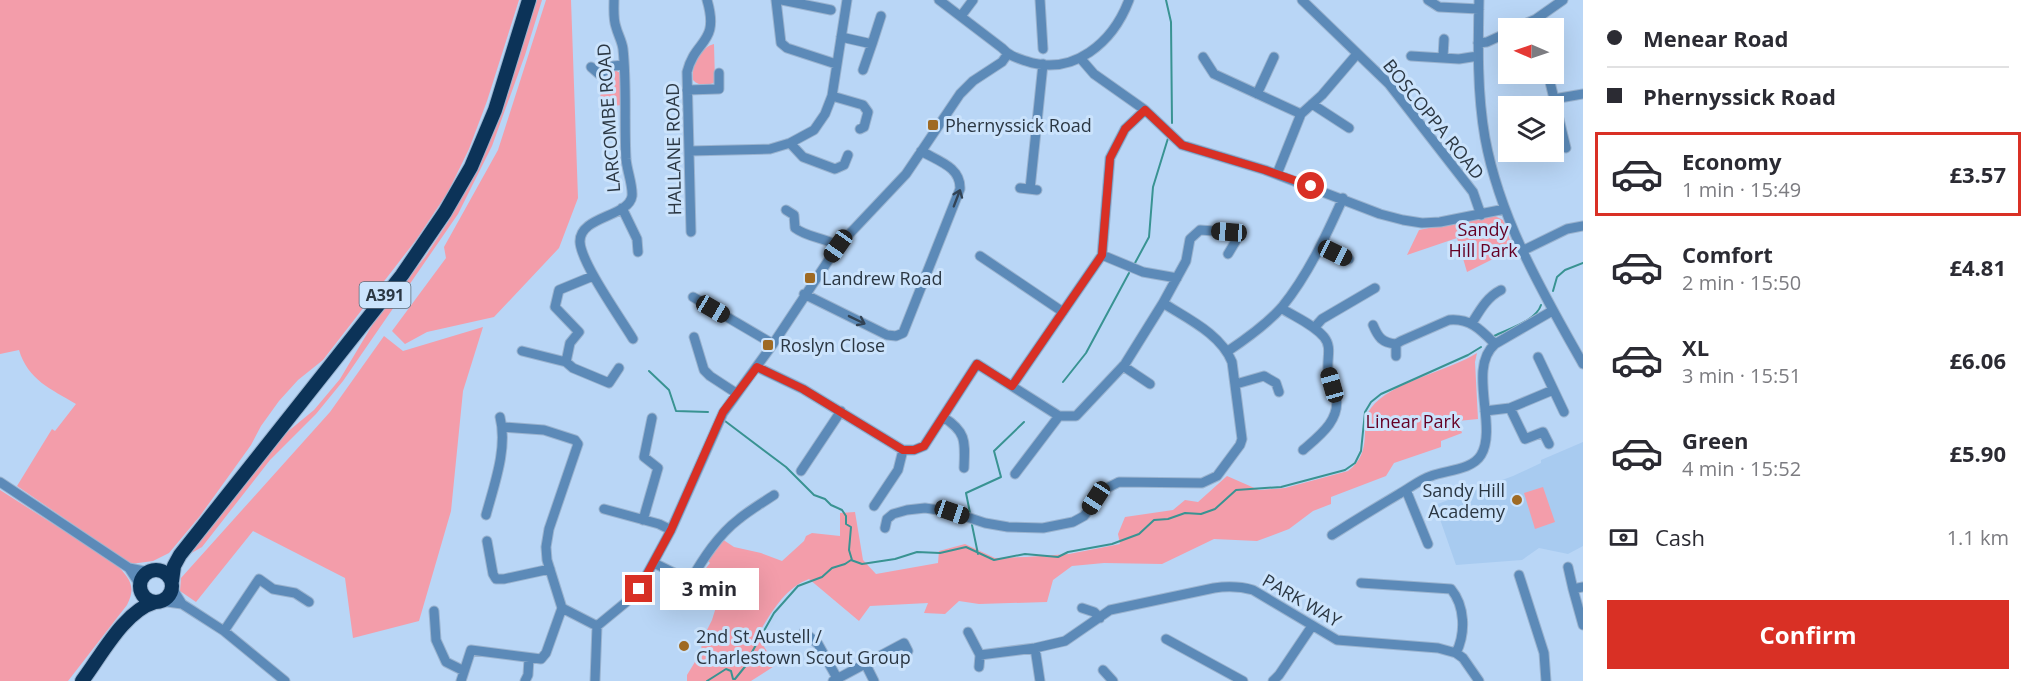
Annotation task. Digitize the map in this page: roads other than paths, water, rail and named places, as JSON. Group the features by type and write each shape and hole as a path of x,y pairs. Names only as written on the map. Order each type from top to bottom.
{"highway":[{"name":"A391","path":"172,584 174,566 180,555 402,275 445,212 471,167 495,110 529,0"},
{"name":"A391","path":"152,571 168,565 180,555"},
{"path":"82,681 132,615 146,604 169,596 172,584 165,572 152,571 143,577 132,615"},
{"path":"141,588 146,598 158,601"}],"street":[{"name":"LARCOMBE ROAD","path":"614,0 615,19 623,49 626,161 632,194 630,200 622,208 593,222 582,232 580,240 581,249 593,276 633,339"},
{"name":"HALLANE ROAD","path":"691,232 687,90 690,62 707,38 711,27 711,13 707,0"},
{"path":"776,0 781,43 787,48 836,64"},
{"path":"782,0 810,10 831,10"},
{"path":"689,151 770,149 790,143 814,130 825,114 832,96 847,0"},
{"path":"939,0 1007,55 1043,64 1061,64 1081,59 1098,46 1117,25 1129,0"},
{"path":"961,16 973,0"},
{"path":"1040,0 1043,49"},
{"path":"1428,0 1439,7 1479,4 1478,56 1481,106 1486,140 1505,209 1522,252 1552,311 1583,364"},
{"path":"1544,18 1563,0"},
{"name":"BOSCOPPA ROAD","path":"1309,2 1396,93 1473,192 1481,214"},
{"path":"863,70 881,16"},
{"path":"1032,36 1043,36"},
{"path":"842,37 872,44"},
{"path":"1478,43 1488,42 1498,37"},
{"path":"1443,57 1444,39"},
{"path":"1277,174 1301,114 1357,54"},
{"path":"1416,54 1459,58 1478,56"},
{"path":"595,681 597,626 639,589 671,530 723,412 773,344 804,294 838,246 900,181 960,94 973,81 1002,62 1007,55"},
{"path":"1203,57 1214,74 1301,114"},
{"path":"1257,94 1274,57"},
{"path":"1081,59 1094,74 1145,110 1182,145 1277,174 1380,214 1403,220 1422,223 1440,222 1505,209"},
{"path":"1029,189 1043,64"},
{"path":"599,74 614,66 623,65"},
{"path":"591,66 599,74"},
{"path":"687,90 719,89 719,73"},
{"path":"598,84 599,74"},
{"path":"1564,97 1583,94"},
{"path":"832,96 863,105 868,111 864,127 860,129"},
{"path":"1312,104 1348,128"},
{"path":"1012,386 1102,255 1110,158 1125,129 1145,110"},
{"path":"1564,140 1566,148"},
{"path":"790,143 803,157 835,169 844,165 848,155"},
{"path":"804,294 887,335 896,336 903,333 960,189 961,180 955,171 921,151"},
{"path":"1228,351 1281,308 1321,246 1343,198"},
{"path":"622,208 640,246"},
{"path":"786,210 794,215 795,228 802,233 830,240 838,246"},
{"path":"1522,252 1567,229 1583,226"},
{"path":"1228,254 1243,229"},
{"path":"757,367 803,389 903,450 914,450 924,446 977,364 1059,416 1076,416 1123,366 1163,303 1186,261 1190,239 1200,230 1229,232 1237,239"},
{"path":"1321,246 1349,260"},
{"path":"1102,255 1143,272 1177,278"},
{"path":"980,256 1063,312"},
{"path":"566,362 570,343 579,332 555,307 559,290 593,276"},
{"path":"1314,328 1322,319 1376,288"},
{"path":"1472,323 1485,303 1493,294 1501,290"},
{"path":"693,297 773,344"},
{"path":"883,521 892,514 925,508 952,512 985,524 1043,528 1073,522 1084,516 1105,489 1119,482 1202,483 1217,476 1240,446 1242,432 1232,362 1228,351 1218,340 1163,303"},
{"path":"1281,308 1314,328 1324,338 1329,348 1328,371 1337,399 1328,429 1303,450"},
{"path":"1332,535 1421,480 1469,466 1478,459 1486,444 1484,358 1487,350 1552,311"},
{"path":"1373,325 1380,339 1396,344 1449,320 1463,320 1472,323 1494,344"},
{"path":"694,337 704,370 736,393"},
{"path":"1396,344 1396,356"},
{"path":"522,351 566,362 573,368 609,383 619,368"},
{"path":"1538,357 1564,412"},
{"path":"1123,366 1150,384"},
{"path":"1236,384 1264,376 1276,383 1279,392"},
{"path":"1485,411 1510,408 1553,390"},
{"path":"1510,408 1525,439 1543,432 1549,444"},
{"path":"801,471 841,411"},
{"path":"1015,474 1059,416"},
{"path":"486,515 498,467 503,427 500,417"},
{"path":"943,417 961,431 965,441 961,461"},
{"path":"643,519 658,468 644,457 652,418"},
{"path":"461,681 471,650 541,659 546,653 562,608 546,547 549,529 578,444 575,440 544,430 503,427"},
{"path":"874,506 898,470 903,450"},
{"path":"0,482 129,568 138,571 152,571"},
{"path":"1406,490 1428,544"},
{"path":"684,591 706,555 727,530 774,495"},
{"path":"604,509 659,524 671,530"},
{"path":"487,541 496,579 550,569"},
{"path":"654,563 690,581"},
{"path":"1568,567 1578,588 1583,625"},
{"path":"129,568 141,588"},
{"path":"1519,575 1544,653 1546,681"},
{"path":"224,631 259,579 273,590 296,593 309,602"},
{"path":"1360,583 1451,589 1459,599 1462,623 1461,643 1456,653 1463,658 1479,681"},
{"path":"172,584 182,604"},
{"name":"PARK WAY","path":"980,655 1035,648 1065,641 1110,610 1229,586 1253,590 1337,640 1438,648 1456,653"},
{"path":"158,601 182,604 224,631 285,681"},
{"path":"562,608 597,626"},
{"path":"1082,608 1094,612 1100,618"},
{"path":"434,610 436,640 446,662 464,671"},
{"path":"1273,681 1312,626"},
{"path":"802,631 818,644 835,680 904,643 908,651"},
{"path":"968,632 980,655 979,667"},
{"path":"1166,639 1243,681"},
{"path":"1035,648 1040,681"},
{"path":"525,681 528,675 529,658"},
{"path":"865,663 874,681"},
{"path":"1103,670 1113,681"}],"waterway":[{"path":"1166,0 1171,22 1172,123"},
{"path":"1135,263 1149,237 1153,187 1169,135"},
{"path":"1553,291 1557,277 1565,270 1583,263"},
{"path":"1063,382 1086,353 1129,273"},
{"path":"1494,336 1528,320 1534,316 1541,305"},
{"path":"707,681 726,669 731,671 735,679 752,658 752,652 774,613 798,586 822,577 832,568 851,560 862,564 895,559 917,552 940,553 966,547 994,560 1025,554 1058,557 1068,552 1112,544 1139,534 1154,520 1168,519 1185,513 1201,514 1215,509 1236,490 1281,487 1345,470 1355,463 1361,451 1365,412 1371,402 1381,394 1481,347"},
{"path":"649,371 669,390 676,411 708,412"},
{"path":"725,421 786,467 814,495 842,510 846,516 846,524 851,527 849,550 852,560"},
{"path":"970,513 966,493 1001,477 994,451 1024,422"},
{"path":"972,525 978,554"}],"place":[{"name":"Phernyssick Road","path":"933,125"},
{"name":"Landrew Road","path":"810,278"},
{"name":"Roslyn Close","path":"768,345"},
{"name":"Sandy Hill Academy","path":"1517,500"},
{"name":"2nd St Austell / Charlestown Scout Group","path":"684,646"}],"park label":[{"name":"Sandy Hill Park","path":"1483,239"},
{"name":"Linear Park","path":"1413,421"}]}
